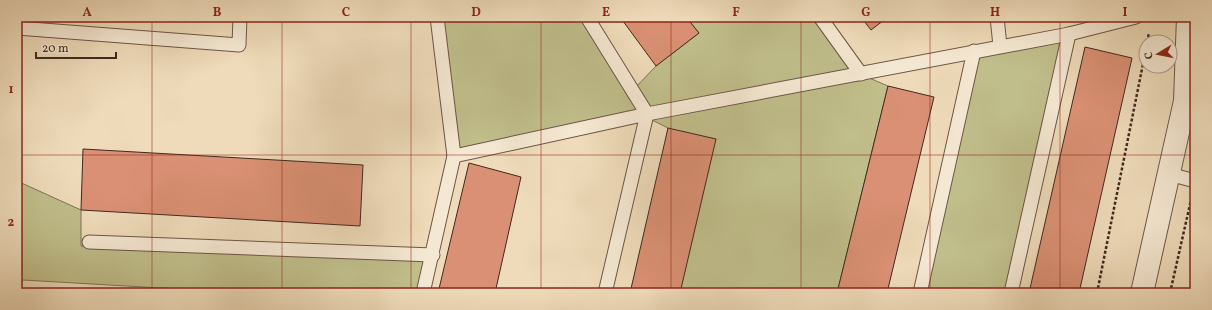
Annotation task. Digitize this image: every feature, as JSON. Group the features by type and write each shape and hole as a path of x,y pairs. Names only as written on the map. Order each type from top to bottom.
{"street":[{"path":"1142,293 1185,101 1188,17"}],"lane":[{"path":"17,28 239,45 240,17"},
{"path":"423,293 433,255 454,156 437,17"},
{"path":"587,17 647,114 605,293"},
{"path":"820,17 861,74"},
{"path":"997,17 1000,46"},
{"path":"454,156 647,114 861,74 1000,46 1070,34 1136,17"},
{"path":"1011,293 1070,34"},
{"path":"920,293 974,51"},
{"path":"1169,174 1195,181"},
{"path":"89,242 433,255"}],"path":[{"path":"1097,293 1141,74"},
{"path":"1170,293 1195,181"}],"shaded area":[{"path":"442,17 581,17 640,111 459,150"},
{"path":"686,17 814,17 853,71 888,86 837,293 680,293 668,128 650,119 635,88 656,66 699,33"},
{"path":"1069,34 1011,293 920,293 974,51"},
{"path":"17,181 81,210 81,246 427,259 419,293 247,293 23,280 17,291"}],"building":[{"path":"620,17 686,17 699,33 656,66"},
{"path":"861,17 888,17 871,30"},
{"path":"1085,47 1132,58 1079,293 1029,293"},
{"path":"888,86 934,97 887,293 837,293"},
{"path":"668,128 716,139 680,293 630,293"},
{"path":"83,149 363,165 360,226 81,210"},
{"path":"469,163 521,177 495,293 438,293"}]}
